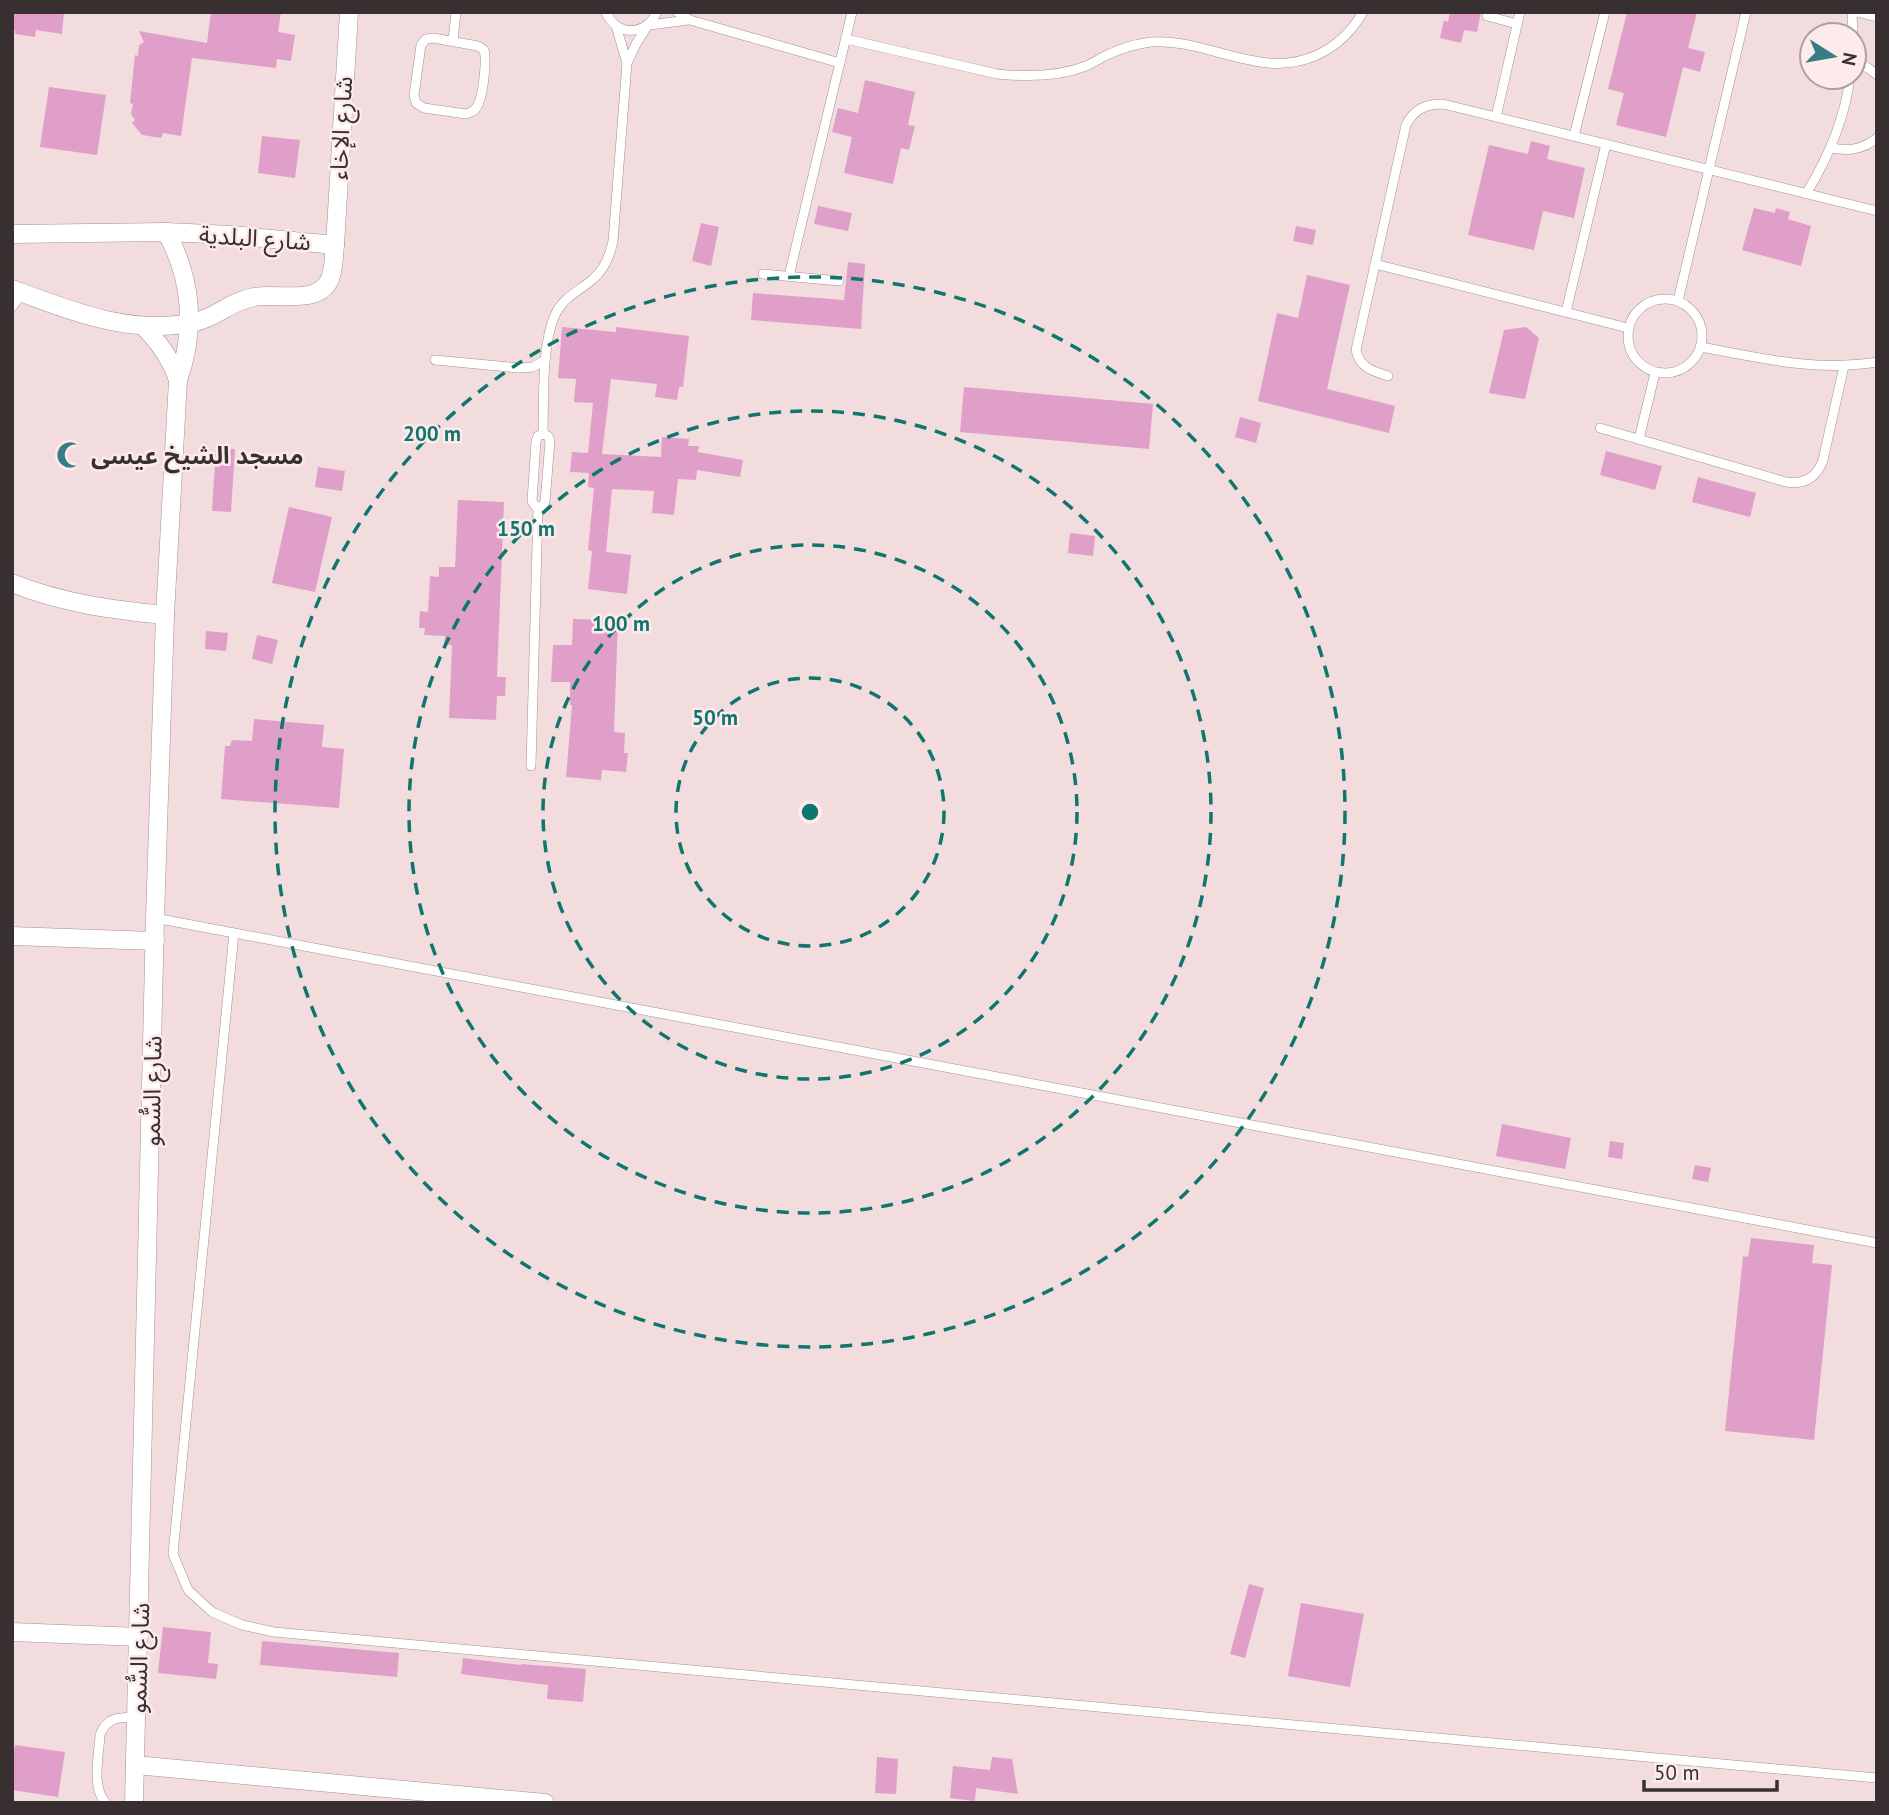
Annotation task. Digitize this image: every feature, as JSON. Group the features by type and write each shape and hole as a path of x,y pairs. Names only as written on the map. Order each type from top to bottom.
{"street":[{"name":"شارع الإخاء","path":"335,245 349,12"},
{"name":"شارع البلدية","path":"12,234 166,232 335,245 330,280 318,293 311,296 253,297 228,305 208,318 189,324 143,326 100,319 16,296"},
{"name":"شارع السُّمو","path":"134,1803 165,615 178,380 187,352 189,324 185,276 166,232"},
{"name":"شارع السُّمو","path":"143,326 161,346 178,380"},
{"path":"12,583 56,598 165,615"},
{"path":"12,936 155,941"},
{"path":"12,1632 139,1637"},
{"path":"135,1765 545,1803"}],"lane":[{"path":"453,41 456,12"},
{"path":"543,434 545,360 550,332 557,312 572,294 600,272 611,252 627,63 657,12"},
{"path":"677,12 690,20 840,63"},
{"path":"789,276 852,12"},
{"path":"846,39 997,74 1017,76 1046,75 1072,70 1130,46 1157,42 1185,44 1250,61 1289,64 1327,51 1343,39 1363,12"},
{"path":"1496,117 1520,12"},
{"path":"1574,136 1605,12"},
{"path":"1678,301 1746,12"},
{"path":"1855,12 1877,17"},
{"path":"605,14 616,26 632,31 648,25 690,20"},
{"path":"1487,16 1517,24"},
{"path":"616,26 627,63"},
{"path":"433,38 453,41 478,46 486,55 478,106 471,113 424,108 415,99 423,42 433,38"},
{"path":"1806,194 1831,148 1848,91"},
{"path":"1388,376 1365,367 1356,350 1406,125 1409,118 1420,108 1443,104 1877,211"},
{"path":"1831,148 1855,149 1877,138"},
{"path":"1566,312 1606,144"},
{"path":"1375,264 1628,328"},
{"path":"763,274 839,281"},
{"path":"1653,301 1678,301 1687,306 1700,325 1700,347 1694,360 1683,369 1669,374 1655,373 1645,368 1630,351 1628,328 1633,316 1653,301"},
{"path":"1700,347 1791,364 1844,366 1877,362"},
{"path":"435,360 519,368 533,366 545,360"},
{"path":"1600,428 1786,482 1802,482 1816,474 1823,460 1844,366"},
{"path":"1639,439 1655,373"},
{"path":"531,766 538,508 531,500 536,441 538,436 543,434"},
{"path":"538,508 545,502 549,453 549,438 543,434"},
{"path":"155,918 1877,1243"},
{"path":"234,933 173,1554 188,1590 212,1612 242,1625 274,1632 1877,1777"},
{"path":"106,1803 100,1797 97,1786 102,1729 111,1720 137,1717"}],"building":[{"path":"12,12 64,12 62,34 36,30 35,37 15,34 12,29"},
{"path":"211,12 281,12 278,32 295,35 291,61 277,59 276,68 192,58 181,136 163,133 161,138 142,135 132,123 135,120 131,114 133,104 130,103 135,55 138,56 139,45 144,42 139,31 207,43"},
{"path":"1450,12 1481,12 1477,32 1464,30 1461,43 1440,38 1444,20 1448,22"},
{"path":"1627,12 1697,12 1688,48 1705,52 1700,72 1683,67 1666,137 1616,125 1624,93 1608,89"},
{"path":"865,80 915,92 908,125 915,126 909,150 901,148 893,184 844,173 852,137 832,132 838,108 858,113"},
{"path":"49,87 106,95 97,155 40,147"},
{"path":"262,136 300,140 295,178 258,173"},
{"path":"1531,141 1550,146 1547,159 1585,168 1574,218 1543,211 1534,250 1468,235 1489,145 1528,154"},
{"path":"818,206 852,213 848,231 814,224"},
{"path":"1754,208 1775,213 1776,208 1790,212 1788,219 1811,226 1801,266 1742,250"},
{"path":"701,223 719,227 711,266 692,261"},
{"path":"1296,226 1316,230 1313,245 1293,241"},
{"path":"848,262 865,264 861,329 751,320 753,293 844,300"},
{"path":"1307,275 1350,285 1327,389 1395,406 1389,433 1258,401 1277,313 1298,318"},
{"path":"562,327 616,332 616,327 689,336 683,387 679,387 677,400 655,397 657,384 611,379 602,454 661,457 662,437 689,439 688,446 699,446 698,452 743,460 740,477 697,470 696,480 678,479 674,515 652,513 654,491 612,489 606,552 631,555 627,594 588,589 592,551 588,550 594,488 588,487 589,473 570,472 572,452 588,453 593,403 574,402 576,379 558,378"},
{"path":"1526,327 1539,338 1525,399 1489,393 1504,330"},
{"path":"964,387 1153,404 1149,449 960,432"},
{"path":"1240,417 1261,423 1256,443 1235,437"},
{"path":"216,448 235,449 231,512 212,511"},
{"path":"1606,451 1662,466 1655,490 1600,475"},
{"path":"318,467 345,471 342,491 315,487"},
{"path":"1698,477 1756,493 1750,517 1692,502"},
{"path":"458,500 504,502 497,677 506,677 505,696 497,696 496,720 449,718 452,645 444,644 445,636 424,635 425,628 419,628 420,611 428,612 430,576 439,577 439,567 455,567"},
{"path":"289,507 332,517 315,592 272,583"},
{"path":"1070,533 1095,536 1093,556 1068,553"},
{"path":"573,619 618,620 614,732 625,733 624,753 628,753 626,772 602,770 601,780 566,777 572,705 570,682 551,682 553,645 572,645"},
{"path":"206,631 228,633 226,651 205,649"},
{"path":"257,635 278,640 272,664 252,659"},
{"path":"254,719 324,725 322,747 344,749 339,808 221,799 225,746 230,746 232,740 252,741"},
{"path":"1502,1124 1571,1138 1565,1169 1496,1156"},
{"path":"1610,1141 1624,1143 1622,1159 1608,1157"},
{"path":"1695,1165 1711,1168 1708,1182 1692,1179"},
{"path":"1751,1238 1814,1245 1812,1263 1832,1265 1814,1440 1725,1431 1743,1256 1748,1257"},
{"path":"1249,1584 1264,1588 1245,1658 1230,1654"},
{"path":"1301,1603 1364,1614 1350,1687 1288,1676"},
{"path":"163,1627 211,1632 208,1663 218,1664 216,1679 158,1673"},
{"path":"262,1641 399,1653 397,1677 260,1665"},
{"path":"463,1658 586,1669 583,1702 547,1699 548,1685 461,1674"},
{"path":"15,1745 65,1752 58,1797 12,1790"},
{"path":"877,1757 898,1759 896,1794 875,1793"},
{"path":"992,1757 1012,1759 1018,1794 976,1788 975,1801 950,1798 953,1766 990,1770"}],"place":[{"name":"مسجد الشيخ عيسى","path":"70,455"}]}
